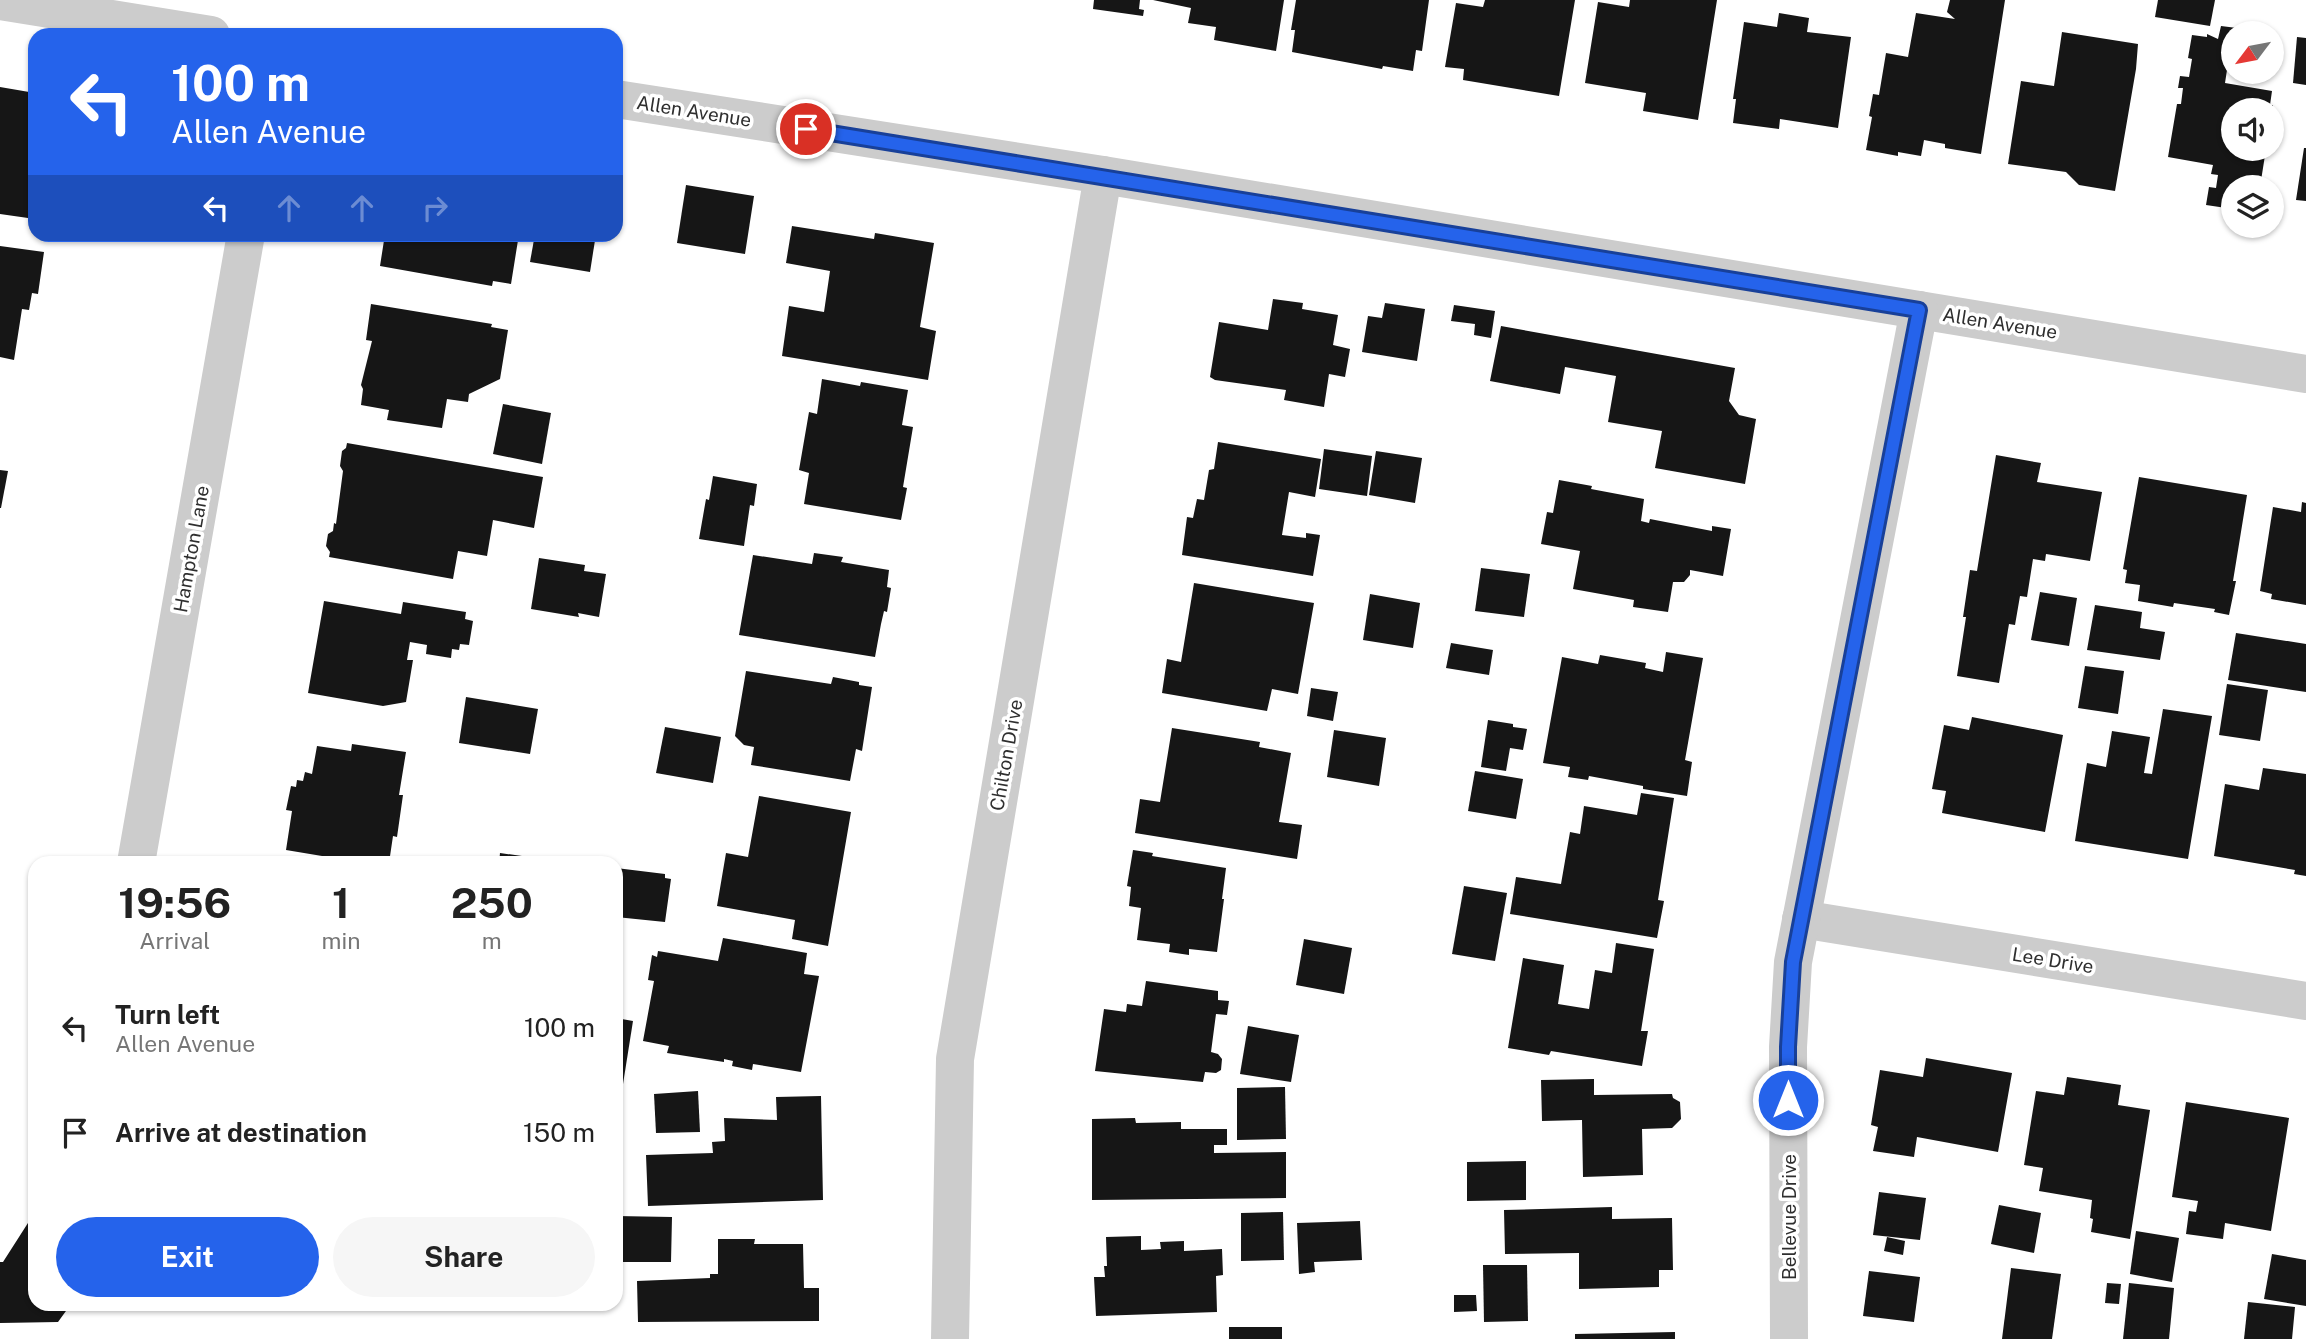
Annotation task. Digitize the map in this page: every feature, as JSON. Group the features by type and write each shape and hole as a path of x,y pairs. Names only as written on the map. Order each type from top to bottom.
{"street":[{"path":"0,1 168,28"},
{"name":"Allen Avenue","path":"623,100 1103,175 2306,374"},
{"name":"Chilton Drive","path":"950,1339 955,1059 1103,175"},
{"name":"Hampton Lane","path":"137,856 245,242"},
{"name":"Bellevue Drive","path":"1789,1339 1788,1047 1793,962 1919,310"},
{"name":"Lee Drive","path":"1801,919 2306,1001"}],"building":[{"path":"1094,0 1140,0 1139,9 1144,10 1143,16 1093,9"},
{"path":"1153,0 1284,0 1276,51 1214,40 1216,27 1188,23 1191,8"},
{"path":"1296,0 1429,0 1422,51 1416,50 1413,71 1383,66 1382,69 1292,52 1295,30 1291,30"},
{"path":"1485,0 1575,0 1559,96 1463,80 1464,69 1445,67 1456,3 1483,7"},
{"path":"1630,0 1717,0 1698,120 1643,111 1646,93 1585,83 1598,2 1629,7"},
{"path":"1950,0 2005,0 1981,154 1945,148 1945,144 1924,140 1921,156 1898,152 1898,156 1866,150 1873,94 1879,95 1886,53 1908,57 1916,13 1955,19 1947,12"},
{"path":"2158,0 2215,0 2210,26 2155,17"},
{"path":"1779,13 1809,18 1807,32 1851,37 1838,128 1780,119 1779,129 1733,123 1736,99 1733,99 1744,22 1777,27"},
{"path":"2221,26 2221,84 2272,91 2271,98 2221,98 2221,161 2264,161 2262,175 2221,175 2221,207 2206,205 2209,187 2216,188 2218,175 2211,174 2213,165 2168,157 2177,104 2181,104 2183,88 2178,88 2180,76 2189,77 2192,59 2188,58 2192,35 2207,37 2207,34 2218,39"},
{"path":"2062,32 2138,44 2115,191 2079,185 2066,172 2008,164 2021,81 2054,86"},
{"path":"2297,37 2306,38 2306,85 2293,83"},
{"path":"0,87 28,92 28,218 0,214"},
{"path":"2306,148 2306,201 2296,200"},
{"path":"686,185 754,196 745,254 677,243"},
{"path":"792,226 874,239 875,233 934,243 920,327 936,331 928,380 782,356 789,306 824,312 830,271 786,263"},
{"path":"384,242 518,242 511,284 493,281 492,286 380,266"},
{"path":"534,242 595,242 590,272 530,262"},
{"path":"0,246 44,252 38,294 32,293 29,310 22,309 14,360 0,357"},
{"path":"1273,299 1303,303 1302,309 1338,315 1333,345 1350,349 1345,377 1329,374 1324,407 1284,400 1286,390 1215,380 1210,377 1219,322 1268,330"},
{"path":"1385,303 1425,309 1417,361 1362,352 1368,316 1382,318"},
{"path":"371,304 492,324 491,327 508,330 500,379 469,394 468,402 447,399 442,428 387,420 389,410 361,405 361,385 372,341 366,340"},
{"path":"1454,305 1495,311 1491,338 1474,335 1475,324 1451,321"},
{"path":"1501,326 1735,368 1729,401 1739,415 1756,419 1745,484 1655,468 1662,431 1608,422 1616,376 1565,367 1560,394 1490,381"},
{"path":"822,379 860,386 861,382 908,390 902,425 913,427 903,487 907,488 901,520 804,504 809,473 799,470 809,412 817,414"},
{"path":"503,404 551,413 542,464 493,454"},
{"path":"1218,442 1321,459 1315,497 1289,492 1282,535 1306,538 1306,533 1320,535 1313,576 1182,555 1187,517 1193,518 1197,499 1204,500 1209,470 1214,469"},
{"path":"347,443 543,477 534,528 493,520 487,556 458,551 453,579 329,557 330,552 326,546 328,534 333,531 334,523 336,524 343,471 340,466 342,451"},
{"path":"1324,449 1372,456 1367,496 1319,489"},
{"path":"1376,451 1422,458 1415,503 1369,495"},
{"path":"1996,455 2041,463 2037,482 2102,492 2090,561 2046,554 2045,561 2033,559 2027,597 2020,596 2015,625 2009,624 1999,683 1957,676 1970,570 1977,571"},
{"path":"0,470 8,471 1,508 0,508"},
{"path":"713,476 757,484 754,506 750,505 744,546 699,539"},
{"path":"2139,477 2247,495 2229,615 2214,612 2215,609 2174,603 2173,607 2138,601 2140,585 2125,583 2127,570 2123,569"},
{"path":"1559,480 1644,499 1641,521 1649,523 1650,519 1712,531 1712,526 1731,529 1723,576 1690,570 1690,575 1684,582 1673,582 1668,612 1633,607 1634,600 1573,589 1580,551 1541,544 1547,512 1553,513"},
{"path":"2302,502 2306,503 2306,605 2271,599 2272,594 2260,591 2273,507 2301,512"},
{"path":"814,553 843,557 841,562 889,570 887,587 891,588 875,657 739,635 753,555 812,564"},
{"path":"539,558 585,565 584,571 606,574 599,617 578,613 579,617 531,609"},
{"path":"1481,568 1530,574 1524,617 1475,611"},
{"path":"1194,583 1314,603 1298,694 1272,689 1267,711 1162,693 1167,659 1181,662"},
{"path":"2040,592 2077,598 2069,646 2031,640"},
{"path":"1370,594 1420,603 1413,648 1363,640"},
{"path":"324,601 401,614 403,602 466,612 465,619 473,621 469,645 460,644 459,650 452,649 451,658 426,654 427,645 410,642 407,660 413,660 406,702 383,706 308,693"},
{"path":"2095,605 2142,612 2140,628 2165,632 2160,660 2087,650"},
{"path":"2236,633 2306,644 2306,692 2228,680"},
{"path":"1451,643 1493,650 1489,675 1446,668"},
{"path":"1666,652 1703,658 1685,760 1692,762 1687,796 1589,776 1588,780 1568,777 1570,767 1543,763 1562,657 1598,664 1600,655 1646,663 1645,668 1663,672"},
{"path":"2085,666 2124,671 2118,714 2078,708"},
{"path":"746,671 831,684 833,677 872,687 862,751 856,749 850,781 751,765 754,747 744,745 735,736"},
{"path":"2227,684 2268,690 2260,741 2219,735"},
{"path":"1311,688 1338,692 1333,721 1307,716"},
{"path":"466,697 538,709 530,754 459,743"},
{"path":"2163,709 2212,716 2188,859 2075,841 2087,763 2106,767 2112,731 2150,737 2144,773 2152,774"},
{"path":"1972,717 2063,735 2045,832 1942,813 1946,791 1932,789 1944,725 1969,730"},
{"path":"1488,720 1527,729 1523,750 1510,748 1506,771 1481,767"},
{"path":"665,727 721,737 713,783 656,773"},
{"path":"1172,728 1260,742 1259,747 1291,753 1279,822 1302,825 1297,859 1135,833 1140,799 1160,802"},
{"path":"1334,730 1386,738 1379,786 1327,777"},
{"path":"352,744 406,752 399,795 403,795 397,837 393,836 390,856 322,856 286,850 292,811 286,810 291,786 296,787 297,780 303,781 305,772 312,774 317,746 351,751"},
{"path":"2263,768 2306,774 2306,876 2294,874 2295,870 2214,856 2225,784 2259,790"},
{"path":"1475,771 1523,779 1516,819 1468,811"},
{"path":"1641,793 1674,798 1658,900 1664,901 1657,938 1510,914 1516,877 1561,884 1570,832 1580,834 1584,806 1637,815"},
{"path":"759,796 851,812 828,946 792,939 795,920 717,906 726,853 748,857"},
{"path":"1133,850 1153,853 1152,856 1226,868 1217,952 1189,949 1189,955 1169,952 1170,944 1137,940 1141,908 1129,906 1131,887 1127,886"},
{"path":"500,853 521,856 500,856"},
{"path":"623,869 665,874 665,878 671,879 665,922 623,918"},
{"path":"1464,886 1507,893 1495,961 1452,954"},
{"path":"723,938 807,953 804,974 819,976 801,1072 753,1064 752,1070 732,1066 733,1061 724,1059 724,1062 667,1053 669,1046 643,1041 654,981 648,980 652,955 657,957 658,951 718,961"},
{"path":"1304,939 1352,948 1344,994 1296,985"},
{"path":"1616,943 1654,949 1641,1031 1648,1031 1642,1066 1551,1051 1549,1055 1508,1048 1523,958 1564,965 1558,1004 1589,1009 1595,970 1612,973"},
{"path":"1146,981 1218,991 1218,1000 1229,1001 1227,1015 1216,1014 1211,1052 1222,1059 1221,1070 1216,1073 1205,1072 1203,1082 1095,1071 1104,1009 1126,1012 1127,1004 1142,1006"},
{"path":"623,1019 633,1021 623,1084"},
{"path":"1248,1026 1299,1035 1291,1082 1240,1074"},
{"path":"1926,1058 2012,1073 1998,1152 1917,1137 1914,1157 1873,1151 1878,1127 1871,1125 1880,1070 1923,1077"},
{"path":"2067,1077 2121,1085 2118,1105 2150,1110 2130,1239 2091,1232 2092,1200 2039,1191 2043,1168 2024,1165 2036,1091 2064,1095"},
{"path":"1594,1079 1594,1095 1672,1094 1673,1098 1680,1102 1681,1119 1672,1128 1642,1129 1643,1175 1583,1177 1582,1120 1542,1121 1541,1080"},
{"path":"1285,1087 1286,1139 1237,1140 1237,1088"},
{"path":"698,1091 700,1132 656,1133 654,1094"},
{"path":"821,1096 823,1200 648,1206 646,1155 713,1153 712,1142 725,1141 724,1118 777,1120 776,1097"},
{"path":"2186,1102 2289,1118 2271,1231 2225,1223 2223,1239 2186,1234 2189,1211 2196,1212 2198,1201 2172,1197"},
{"path":"1135,1118 1136,1123 1181,1122 1181,1129 1227,1129 1227,1145 1214,1145 1214,1153 1286,1152 1286,1198 1092,1200 1092,1119"},
{"path":"1526,1161 1526,1200 1467,1201 1467,1162"},
{"path":"1879,1192 1926,1198 1920,1240 1873,1235"},
{"path":"1999,1205 2041,1213 2034,1253 1991,1244"},
{"path":"1612,1207 1612,1219 1672,1218 1673,1270 1659,1270 1659,1287 1579,1289 1579,1253 1505,1254 1504,1210"},
{"path":"1283,1212 1284,1260 1241,1261 1241,1213"},
{"path":"623,1216 672,1217 671,1262 623,1262"},
{"path":"1360,1221 1362,1260 1314,1262 1315,1272 1299,1274 1297,1223"},
{"path":"28,1223 28,1311 66,1311 58,1322 0,1323 0,1262 3,1262"},
{"path":"2136,1231 2179,1238 2172,1282 2130,1274"},
{"path":"1141,1236 1141,1250 1161,1249 1160,1242 1184,1241 1184,1251 1222,1249 1223,1275 1216,1276 1217,1312 1096,1316 1094,1277 1105,1277 1106,1237"},
{"path":"1887,1237 1905,1241 1903,1255 1884,1251"},
{"path":"718,1239 755,1239 754,1244 803,1244 804,1288 819,1288 819,1321 638,1322 637,1281 710,1278 710,1274 718,1274"},
{"path":"2272,1254 2306,1260 2306,1306 2264,1299"},
{"path":"1483,1265 1527,1265 1528,1321 1484,1322"},
{"path":"2011,1268 2061,1274 2052,1339 2002,1339"},
{"path":"1869,1271 1920,1277 1914,1322 1863,1316"},
{"path":"2107,1283 2121,1284 2119,1304 2105,1303"},
{"path":"2129,1283 2174,1288 2169,1339 2123,1339"},
{"path":"1454,1295 1476,1295 1477,1311 1454,1312"},
{"path":"2248,1302 2295,1307 2292,1339 2244,1339"},
{"path":"1229,1327 1282,1327 1282,1339 1229,1339"},
{"path":"1675,1332 1675,1339 1575,1339 1575,1334"}],"route":[{"path":"806,129 1103,175 1919,310 1793,962 1788,1100"}]}
